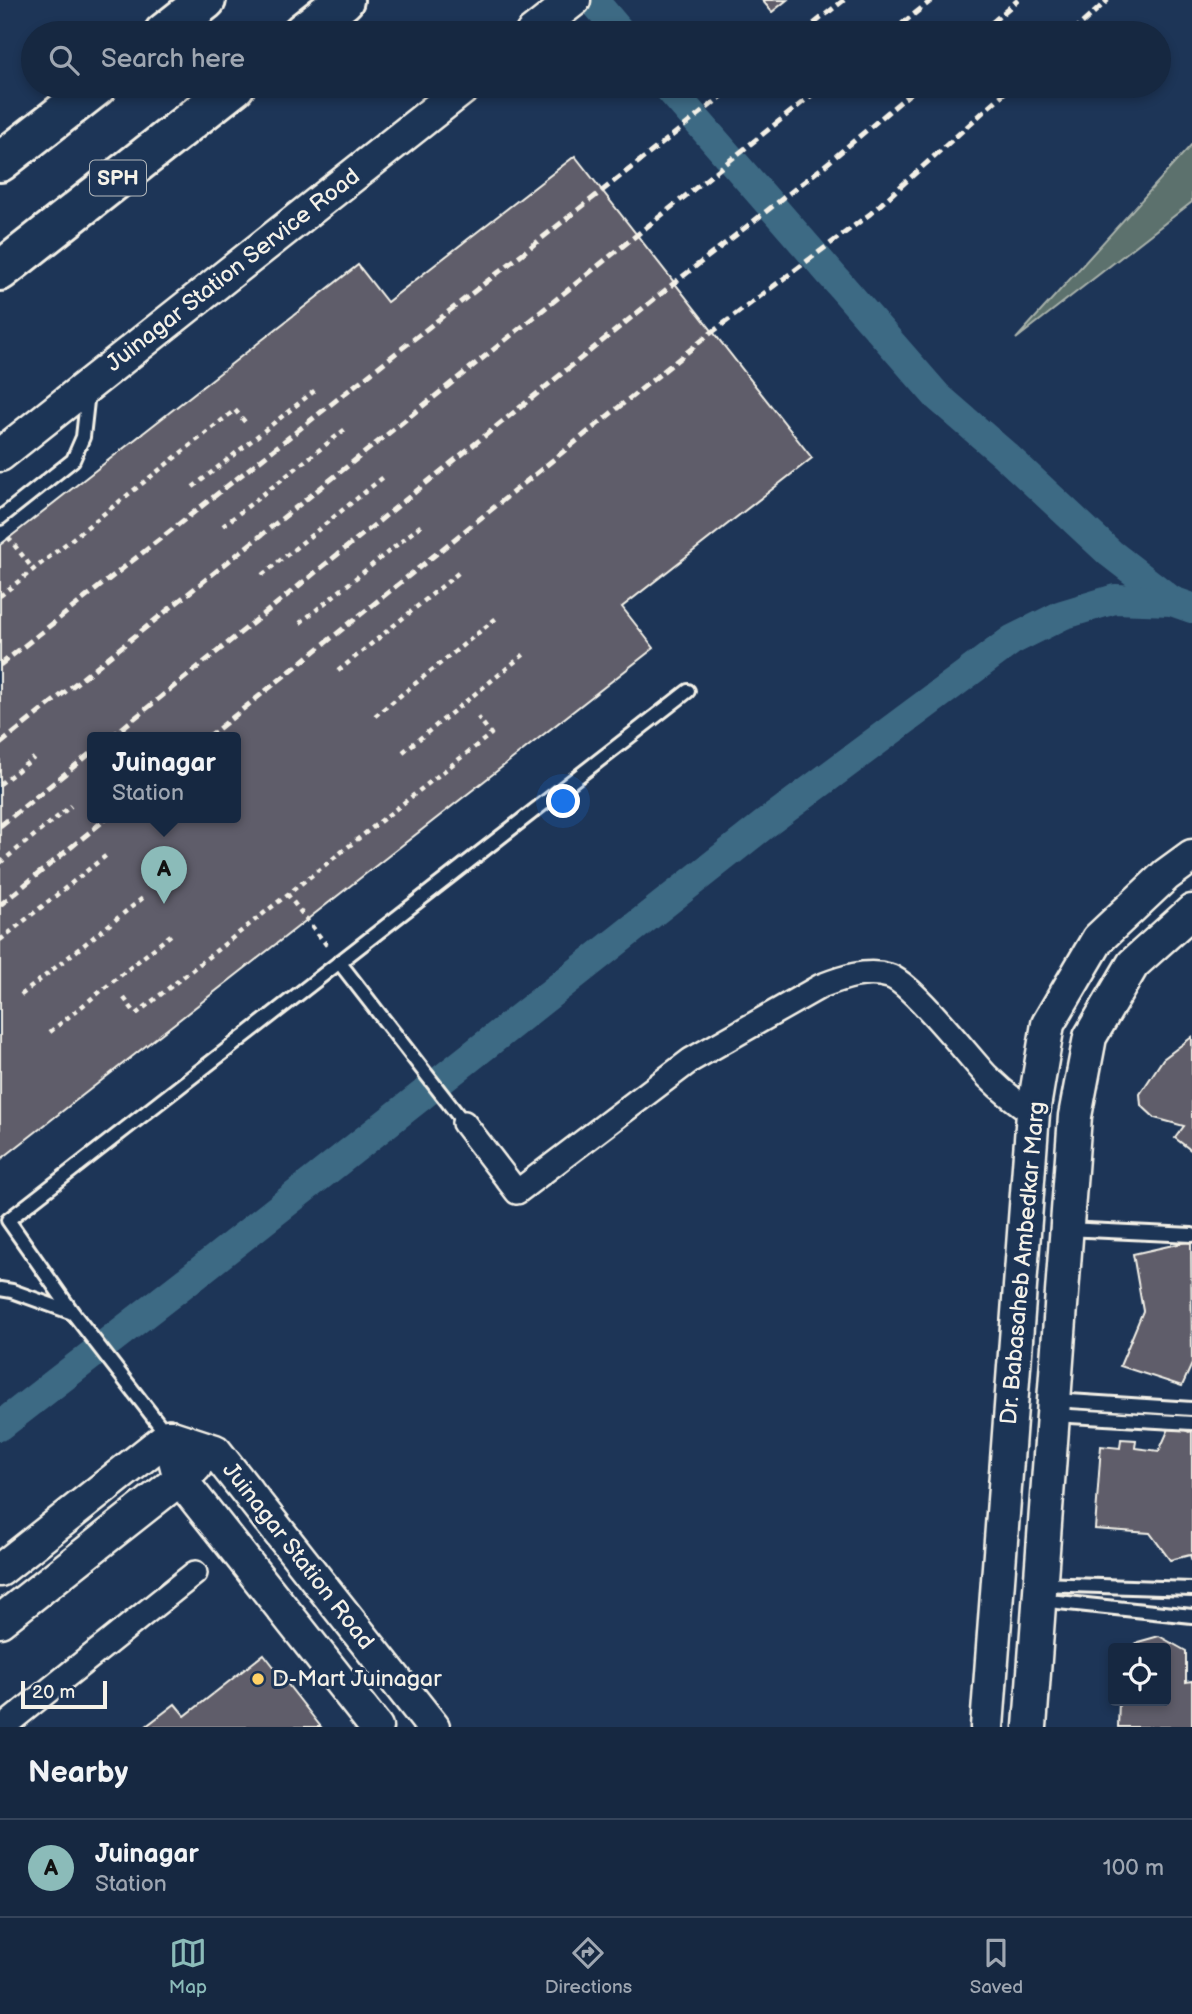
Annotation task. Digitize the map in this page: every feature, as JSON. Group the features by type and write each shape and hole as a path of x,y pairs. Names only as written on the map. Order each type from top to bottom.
{"highway":[{"path":"179,21 206,0"},
{"path":"317,21 344,0"},
{"path":"0,162 82,98"},
{"name":"SPH","path":"0,271 220,98"}],"street":[{"path":"547,21 571,2"},
{"name":"Juinagar Station Service Road","path":"0,455 451,98"},
{"name":"Dr. Babasaheb Ambedkar Marg","path":"986,1727 1034,1113 1048,1024 1098,939 1166,875 1192,856"},
{"name":"Dr. Babasaheb Ambedkar Marg","path":"1030,1727 1075,1116 1090,1037 1133,964 1192,911"},
{"path":"464,1123 517,1192 691,1060 821,986 843,978 867,974 891,976 908,988 989,1078 1015,1102 1034,1113"},
{"path":"0,1570 169,1436"},
{"name":"Juinagar Station Road","path":"169,1436 215,1451 433,1727"},
{"name":"Juinagar Station Road","path":"169,1436 180,1479 376,1727"},
{"name":"Juinagar Station Road","path":"0,1621 215,1451"},
{"path":"7,1726 195,1573"},
{"path":"990,1680 1033,1683"}],"lane":[{"path":"0,518 73,460 83,437 89,384"},
{"path":"464,1123 339,962 688,691"},
{"name":"Juinagar Station Road","path":"169,1436 73,1313 8,1220 339,962"},
{"path":"1066,1229 1192,1235"},
{"path":"0,1289 73,1313"},
{"path":"1053,1407 1192,1409"},
{"path":"1053,1407 1192,1423"},
{"path":"1039,1592 1192,1590"},
{"path":"1039,1592 1192,1616"}],"path":[{"path":"192,486 317,388"},
{"path":"0,596 235,410 246,423"},
{"path":"223,526 348,427"},
{"path":"262,575 386,475"},
{"path":"300,623 424,523"},
{"path":"0,526 33,569"},
{"path":"338,671 462,570"},
{"path":"375,716 499,616"},
{"path":"403,752 527,652"},
{"path":"124,998 136,1014 491,734 478,717"},
{"path":"0,784 33,758"},
{"path":"0,863 71,806"},
{"path":"0,940 108,854"},
{"path":"287,894 339,962"},
{"path":"21,995 144,897"},
{"path":"50,1032 172,934"}],"green space":[{"path":"1192,144 1192,202 1016,339"}],"building":[{"path":"762,0 787,0 772,12"},
{"path":"575,156 812,458 622,607 654,648 0,1160 0,545 358,265 387,302"},
{"path":"1192,1037 1192,1151 1175,1138 1184,1126 1155,1118 1141,1105 1140,1094 1163,1059"},
{"path":"1191,1241 1192,1364 1182,1386 1120,1366 1143,1311 1133,1254"},
{"path":"1171,1424 1192,1431 1192,1561 1190,1555 1170,1560 1150,1533 1095,1529 1101,1446 1120,1448 1121,1439 1136,1440 1135,1448 1159,1451"},
{"path":"1159,1636 1186,1651 1186,1682 1192,1681 1192,1727 1118,1727 1119,1706 1171,1706 1171,1643 1138,1642"},
{"name":"D-Mart Juinagar","path":"264,1654 321,1727 145,1727 175,1704 185,1716"}],"waterway":[{"path":"593,0 611,21"},
{"path":"677,98 937,396 1110,553 1172,601"},
{"path":"0,1426 765,824 1012,640 1062,615 1115,599 1172,601 1192,608"}],"railway":[{"path":"817,21 844,0"},
{"path":"905,21 932,0"},
{"path":"994,21 1018,0"},
{"path":"1084,21 1108,0"},
{"path":"0,665 720,98"},
{"path":"0,744 808,98"},
{"path":"117,732 673,284 823,167 905,98"},
{"path":"214,732 711,333 870,214 999,98"},
{"path":"0,826 87,756"},
{"path":"0,905 101,823"}],"place":[{"name":"Juinagar","path":"164,904"},
{"name":"D-Mart Juinagar","path":"258,1679"}]}
